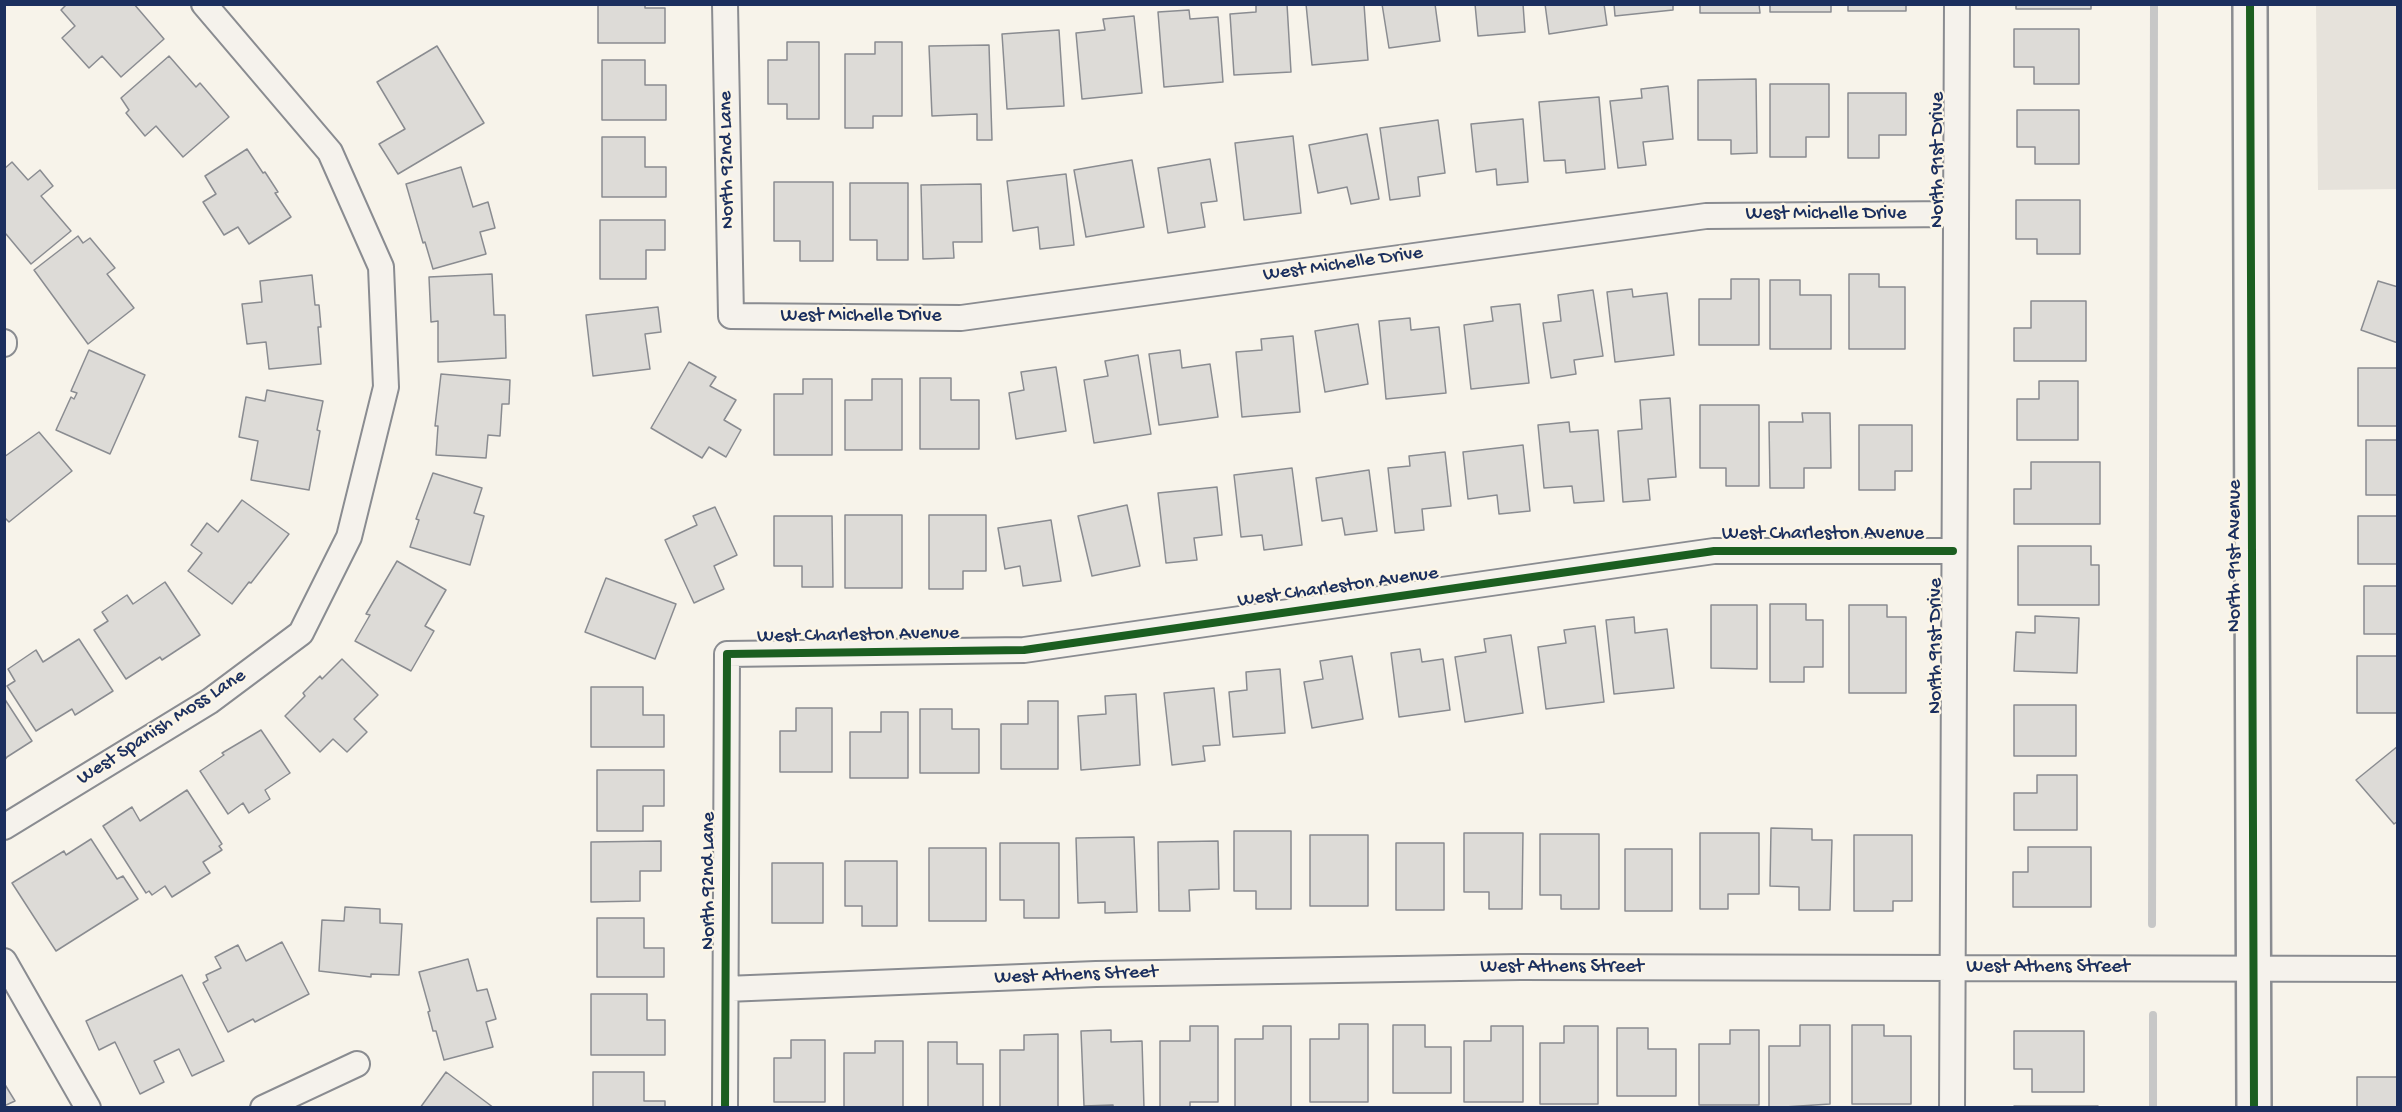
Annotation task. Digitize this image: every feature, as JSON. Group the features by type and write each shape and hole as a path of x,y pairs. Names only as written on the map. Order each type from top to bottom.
{"main road":[{"name":"North 91st Avenue","path":"2250,4 2254,1107"}],"street":[{"name":"West Spanish Moss Lane","path":"4,827 210,701 301,633 349,537 386,387 381,267 330,152 204,4"},
{"name":"North 92nd Lane","path":"725,4 732,316"},
{"name":"North 91st Drive","path":"1952,1107 1957,4"},
{"name":"West Michelle Drive","path":"732,316 961,318 1706,216 1955,214"},
{"name":"West Charleston Avenue","path":"727,654 1024,650 1714,551 1953,551"},
{"name":"North 92nd Lane","path":"725,1107 727,654"},
{"path":"4,961 88,1107"},
{"name":"West Athens Street","path":"726,989 1120,973 1520,967 2397,969"},
{"path":"263,1107 357,1064"}],"shaded area":[{"path":"2316,5 2397,5 2397,189 2318,190"}],"building":[{"path":"67,4 134,4 164,39 121,77 102,56 89,68 62,38 75,26 61,10"},
{"path":"598,4 645,4 645,8 665,8 665,43 598,43"},
{"path":"1256,4 1287,4 1291,72 1234,75 1230,14 1256,12"},
{"path":"1306,4 1364,4 1368,60 1312,65"},
{"path":"1382,4 1435,4 1440,41 1389,48"},
{"path":"1475,4 1523,4 1525,32 1478,36"},
{"path":"1545,4 1604,4 1607,25 1549,34"},
{"path":"1614,4 1673,4 1673,10 1615,16"},
{"path":"1700,4 1759,4 1760,13 1700,13"},
{"path":"1770,4 1831,4 1831,12 1770,12"},
{"path":"1848,4 1906,4 1906,11 1848,11"},
{"path":"2016,4 2091,4 2091,9 2016,9"},
{"path":"1189,10 1190,19 1218,17 1223,82 1164,87 1158,12"},
{"path":"1134,16 1142,93 1082,99 1076,33 1105,30 1103,19"},
{"path":"2014,29 2079,29 2079,84 2034,84 2034,67 2014,67"},
{"path":"1059,30 1064,106 1007,109 1002,34"},
{"path":"787,42 819,42 819,119 787,119 787,104 768,104 768,60 787,60"},
{"path":"875,42 902,42 902,116 873,116 873,128 845,128 845,54 875,54"},
{"path":"989,45 992,140 977,140 977,114 932,116 929,46"},
{"path":"437,46 484,123 398,174 379,144 405,129 377,82"},
{"path":"169,56 196,87 200,83 229,117 183,157 156,126 145,136 126,113 129,110 121,98"},
{"path":"602,60 645,60 645,85 666,85 666,120 602,120"},
{"path":"1756,79 1757,153 1731,154 1731,140 1698,140 1698,80"},
{"path":"1770,84 1829,84 1829,137 1806,137 1806,157 1770,157"},
{"path":"1668,86 1673,139 1643,142 1646,165 1618,168 1610,101 1642,98 1641,89"},
{"path":"1848,93 1906,93 1906,135 1879,135 1879,158 1848,158"},
{"path":"1599,97 1605,169 1566,173 1565,160 1544,161 1539,102"},
{"path":"2017,110 2079,110 2079,164 2035,164 2035,147 2017,147"},
{"path":"1523,119 1528,182 1497,185 1496,169 1476,172 1471,124"},
{"path":"1438,120 1445,173 1418,177 1420,196 1390,200 1380,128"},
{"path":"1367,134 1379,199 1351,204 1347,187 1318,193 1309,145"},
{"path":"1293,136 1301,213 1244,220 1235,143"},
{"path":"602,137 645,137 645,167 666,167 666,197 602,197"},
{"path":"247,149 278,192 275,193 291,217 249,244 238,227 224,235 203,202 216,194 205,176"},
{"path":"1210,159 1217,201 1201,203 1205,227 1168,233 1158,168"},
{"path":"1132,160 1144,227 1086,237 1074,170"},
{"path":"12,162 28,180 40,170 53,186 41,196 71,231 31,264 6,234 4,235 4,169"},
{"path":"461,167 473,207 488,202 495,228 480,232 486,254 433,269 406,184"},
{"path":"1066,174 1074,245 1040,249 1038,227 1013,231 1007,181"},
{"path":"774,182 833,182 833,261 800,261 800,241 774,241"},
{"path":"850,183 908,183 908,260 877,260 877,240 850,240"},
{"path":"981,184 982,242 953,242 954,258 923,259 921,185"},
{"path":"2016,200 2080,200 2080,254 2037,254 2037,239 2016,239"},
{"path":"600,220 665,220 665,250 646,250 646,279 600,279"},
{"path":"78,236 83,243 90,238 115,268 107,274 134,308 88,344 34,270"},
{"path":"492,274 494,315 505,315 506,358 438,362 438,321 431,322 429,277"},
{"path":"1849,274 1879,274 1879,287 1905,287 1905,349 1849,349"},
{"path":"312,275 315,305 319,305 321,364 269,369 266,342 247,344 242,304 262,302 260,281"},
{"path":"1731,279 1759,279 1759,345 1699,345 1699,299 1731,299"},
{"path":"1770,280 1800,280 1800,295 1831,295 1831,349 1770,349"},
{"path":"2378,281 2398,287 2398,343 2361,330"},
{"path":"1632,289 1633,297 1667,293 1674,355 1615,362 1607,292"},
{"path":"1593,290 1603,356 1574,360 1576,374 1551,378 1543,323 1561,321 1558,295"},
{"path":"2031,301 2086,301 2086,361 2014,361 2014,328 2031,328"},
{"path":"1520,304 1529,383 1471,389 1464,325 1493,321 1491,307"},
{"path":"658,307 661,332 645,334 650,369 593,376 586,315"},
{"path":"1410,318 1411,330 1439,327 1446,393 1386,399 1379,321"},
{"path":"1358,324 1368,384 1325,392 1315,331"},
{"path":"1293,336 1300,412 1242,417 1236,352 1262,350 1261,339"},
{"path":"89,350 145,375 110,454 56,430 71,397 74,399 77,393 71,391"},
{"path":"1180,350 1182,368 1210,364 1218,417 1159,425 1149,354"},
{"path":"1138,355 1151,434 1094,443 1084,380 1108,376 1105,361"},
{"path":"689,362 716,377 710,386 736,400 724,420 741,430 726,457 709,447 702,458 651,428"},
{"path":"1056,367 1066,431 1016,439 1009,393 1024,390 1021,372"},
{"path":"2358,368 2398,368 2398,426 2358,426"},
{"path":"441,374 510,380 509,404 502,404 500,436 488,435 486,458 436,455 438,426 435,426"},
{"path":"920,378 951,378 951,400 979,400 979,449 920,449"},
{"path":"803,379 832,379 832,455 774,455 774,394 803,394"},
{"path":"872,379 902,379 902,450 845,450 845,400 872,400"},
{"path":"2039,381 2078,381 2078,440 2017,440 2017,399 2039,399"},
{"path":"267,390 323,401 309,490 251,480 258,441 239,437 246,397 265,401"},
{"path":"1670,398 1676,477 1648,479 1650,500 1623,502 1618,431 1642,429 1640,400"},
{"path":"1700,405 1759,405 1759,486 1726,486 1726,468 1700,468"},
{"path":"1802,413 1830,413 1831,468 1804,468 1804,488 1770,488 1769,422 1803,422"},
{"path":"1569,422 1570,432 1598,430 1604,501 1574,503 1572,486 1544,488 1538,425"},
{"path":"1859,425 1912,425 1912,471 1895,471 1895,490 1859,490"},
{"path":"39,432 72,471 9,522 4,517 4,457"},
{"path":"2366,440 2398,440 2398,495 2366,495"},
{"path":"1523,445 1530,511 1499,514 1497,495 1468,499 1463,452"},
{"path":"1445,452 1451,506 1422,509 1424,530 1395,533 1388,468 1410,466 1409,456"},
{"path":"2031,462 2100,462 2100,524 2014,524 2014,489 2031,489"},
{"path":"1292,468 1302,545 1264,550 1262,535 1241,537 1234,475"},
{"path":"1369,470 1377,531 1345,535 1342,518 1322,521 1316,478"},
{"path":"433,473 482,488 474,513 484,516 470,565 410,547 419,520 416,519"},
{"path":"1217,487 1222,535 1194,538 1197,560 1166,563 1158,493"},
{"path":"242,500 289,534 232,604 188,571 202,553 191,545 207,523 218,532"},
{"path":"1127,505 1140,566 1092,576 1078,516"},
{"path":"715,507 737,555 714,566 724,589 694,603 665,540 697,525 693,516"},
{"path":"845,515 902,515 902,588 845,588"},
{"path":"929,515 986,515 986,571 963,571 963,589 929,589"},
{"path":"774,516 832,516 833,587 802,587 802,566 774,566"},
{"path":"2358,516 2398,516 2398,564 2358,564"},
{"path":"1051,520 1061,581 1023,586 1020,566 1005,569 998,528"},
{"path":"2018,546 2091,546 2091,565 2099,565 2099,605 2018,605"},
{"path":"397,561 446,590 425,626 434,631 411,671 355,641 370,615 366,614"},
{"path":"606,578 676,604 655,659 585,632"},
{"path":"165,582 200,635 162,660 160,657 126,679 94,630 108,621 102,612 127,595 133,604"},
{"path":"2364,586 2398,586 2398,634 2364,634"},
{"path":"1770,604 1806,604 1806,620 1823,620 1823,667 1804,667 1804,682 1770,682"},
{"path":"1711,605 1757,605 1757,669 1711,668"},
{"path":"1849,605 1887,605 1887,617 1906,617 1906,693 1849,693"},
{"path":"2035,616 2079,618 2077,673 2014,671 2016,632 2035,633"},
{"path":"1634,617 1635,633 1667,629 1674,688 1614,694 1606,620"},
{"path":"1595,626 1604,702 1546,709 1538,647 1566,643 1564,630"},
{"path":"1511,635 1523,713 1465,722 1455,657 1486,652 1484,639"},
{"path":"79,639 113,691 75,715 72,709 36,731 7,686 15,681 8,669 36,650 43,662"},
{"path":"1420,649 1422,662 1443,659 1450,710 1399,717 1391,653"},
{"path":"1352,656 1363,719 1312,728 1304,682 1323,679 1320,661"},
{"path":"2357,656 2398,656 2398,713 2357,713"},
{"path":"342,659 378,695 354,719 367,732 347,752 333,739 320,752 285,716 305,696 303,693 320,676 322,679"},
{"path":"1280,669 1285,733 1233,737 1229,692 1247,690 1246,672"},
{"path":"591,687 643,687 643,715 664,715 664,747 591,747"},
{"path":"1214,688 1220,745 1203,746 1205,761 1172,765 1164,693"},
{"path":"1136,694 1140,765 1081,770 1078,716 1106,714 1105,696"},
{"path":"4,698 32,741 4,761"},
{"path":"1028,701 1058,701 1058,769 1001,769 1001,724 1028,724"},
{"path":"2014,705 2076,705 2076,756 2014,756"},
{"path":"796,708 832,708 832,772 780,772 780,731 796,731"},
{"path":"920,709 952,709 952,729 979,729 979,773 920,773"},
{"path":"881,712 908,712 908,778 850,778 850,732 881,732"},
{"path":"261,730 290,773 265,790 270,799 249,813 243,803 228,814 200,771 224,755 222,753"},
{"path":"2398,746 2398,821 2394,824 2356,780"},
{"path":"597,770 664,770 664,806 643,806 643,831 597,831"},
{"path":"2037,775 2077,775 2077,830 2014,830 2014,793 2037,793"},
{"path":"187,790 222,844 219,846 222,850 203,862 210,873 172,897 165,886 152,895 149,891 146,893 103,826 132,807 140,821"},
{"path":"1771,828 1812,829 1812,840 1832,840 1830,910 1799,910 1799,887 1770,886"},
{"path":"1234,831 1291,831 1291,909 1256,909 1256,891 1234,891"},
{"path":"1464,833 1523,833 1522,909 1489,909 1489,892 1464,892"},
{"path":"1700,833 1759,833 1759,894 1728,894 1728,909 1700,909"},
{"path":"1540,834 1599,834 1599,909 1561,909 1561,895 1540,895"},
{"path":"1310,835 1368,835 1368,906 1310,906"},
{"path":"1854,835 1912,835 1912,901 1893,901 1893,911 1854,911"},
{"path":"1134,837 1137,912 1105,913 1105,902 1078,903 1076,838"},
{"path":"91,839 117,879 123,876 138,899 56,951 12,883 64,851 66,855"},
{"path":"661,841 661,871 640,871 640,901 591,902 591,842"},
{"path":"1218,841 1219,889 1189,890 1190,911 1159,911 1158,842"},
{"path":"1000,843 1059,843 1059,918 1024,918 1024,900 1000,900"},
{"path":"1396,843 1444,843 1444,910 1396,910"},
{"path":"2028,847 2091,847 2091,907 2013,907 2013,872 2028,872"},
{"path":"929,848 986,848 986,921 929,921"},
{"path":"1625,849 1672,849 1672,911 1625,911"},
{"path":"845,861 897,861 897,926 862,926 862,906 845,906"},
{"path":"772,863 823,863 823,923 772,923"},
{"path":"345,907 380,909 380,923 402,924 399,975 371,974 371,977 319,971 322,920 344,921"},
{"path":"597,918 644,918 644,948 664,948 664,977 597,977"},
{"path":"282,942 309,994 255,1022 253,1019 228,1032 203,983 208,980 206,975 221,968 215,957 238,945 246,961"},
{"path":"468,959 477,991 487,989 496,1019 486,1022 493,1047 444,1060 436,1031 433,1031 419,972"},
{"path":"182,975 224,1061 192,1076 179,1049 154,1061 164,1082 140,1094 115,1042 99,1050 86,1021"},
{"path":"591,994 647,994 647,1020 665,1020 665,1055 591,1055"},
{"path":"1339,1024 1368,1024 1368,1102 1310,1102 1310,1039 1339,1039"},
{"path":"1393,1025 1425,1025 1425,1047 1451,1047 1451,1093 1393,1093"},
{"path":"1800,1025 1830,1025 1830,1104 1769,1108 1769,1046 1800,1046"},
{"path":"1852,1025 1884,1025 1884,1036 1911,1036 1911,1104 1852,1104"},
{"path":"1190,1026 1218,1026 1218,1102 1190,1102 1190,1108 1160,1108 1160,1041 1190,1041"},
{"path":"1263,1026 1291,1026 1291,1108 1235,1108 1235,1039 1263,1039"},
{"path":"1491,1026 1523,1026 1523,1102 1464,1102 1464,1041 1491,1041"},
{"path":"1564,1026 1598,1026 1598,1104 1540,1104 1540,1043 1564,1043"},
{"path":"1617,1028 1648,1028 1648,1049 1676,1049 1676,1096 1617,1096"},
{"path":"1111,1030 1111,1042 1142,1041 1144,1108 1113,1108 1113,1105 1084,1106 1081,1031"},
{"path":"1730,1030 1759,1030 1759,1105 1699,1105 1699,1044 1730,1044"},
{"path":"2014,1031 2084,1031 2084,1092 2032,1092 2032,1069 2014,1069"},
{"path":"1058,1034 1058,1108 1000,1108 1000,1050 1024,1050 1024,1035"},
{"path":"791,1040 825,1040 825,1102 774,1102 774,1058 791,1058"},
{"path":"875,1041 903,1041 903,1108 844,1108 844,1053 875,1053"},
{"path":"928,1042 957,1042 957,1064 983,1064 983,1108 928,1108"},
{"path":"446,1072 494,1108 420,1108"},
{"path":"593,1072 644,1072 644,1101 665,1101 665,1108 593,1108"},
{"path":"2357,1077 2398,1077 2398,1108 2357,1108"},
{"path":"4,1083 15,1101 4,1106"},
{"path":"2014,1106 2098,1106 2098,1108 2014,1108"}],"waterway":[{"path":"2152,924 2154,4"},
{"path":"2153,1015 2153,1108"}],"cycle path":[{"path":"2250,4 2254,1108"},
{"path":"725,1108 727,654 1024,650 1714,551 1953,551"}]}
